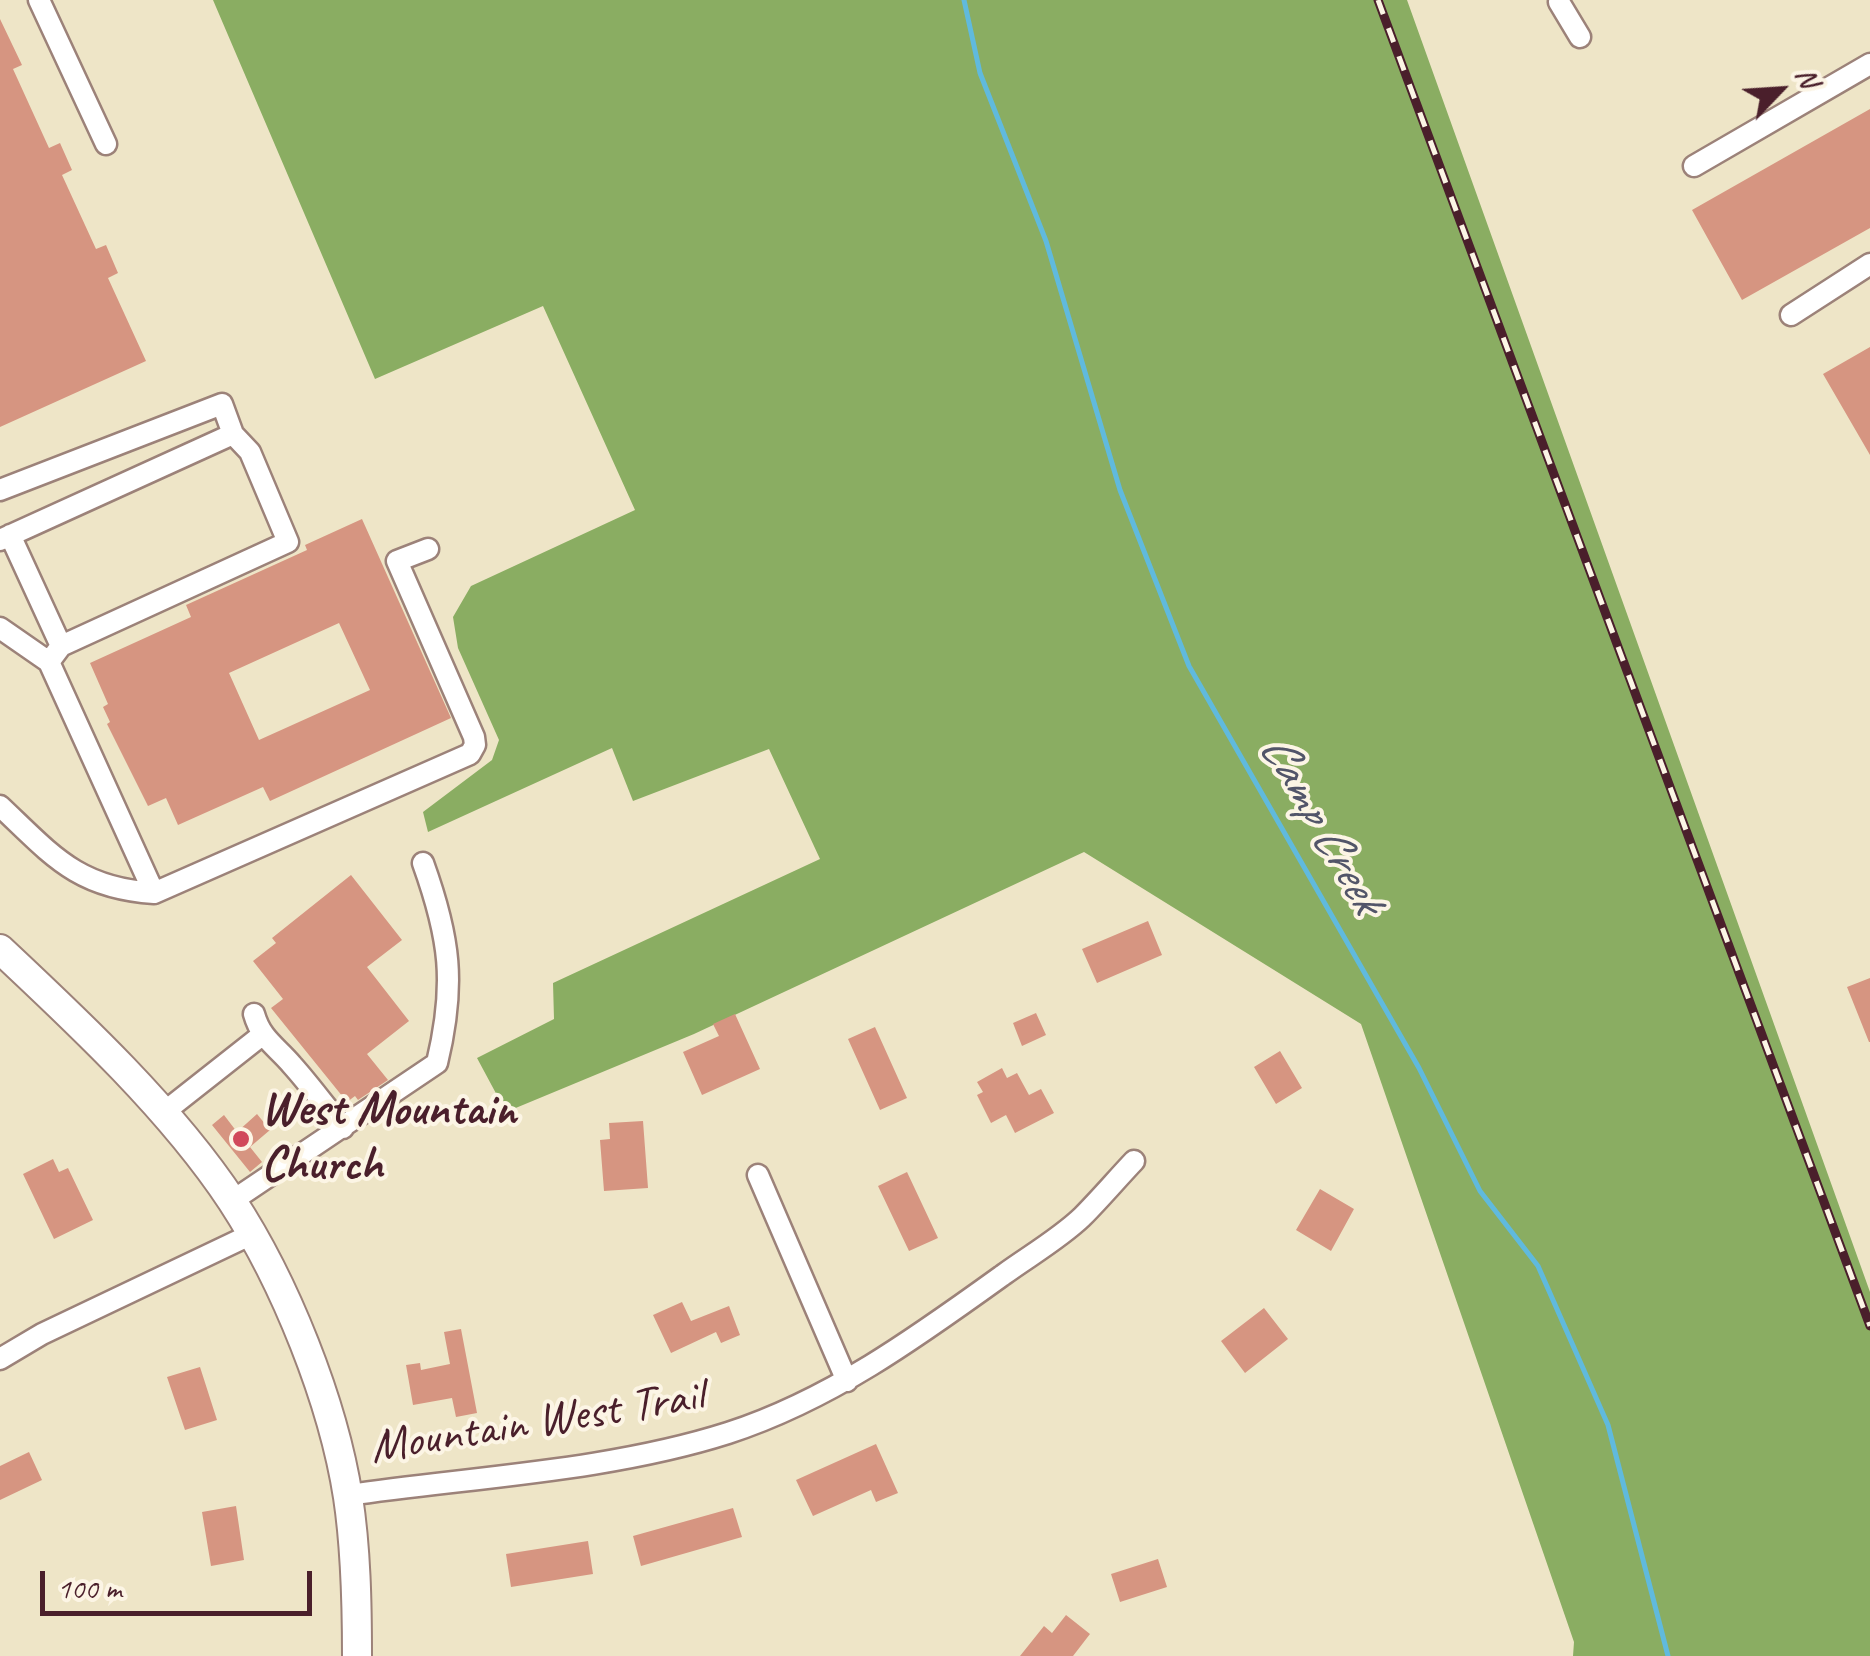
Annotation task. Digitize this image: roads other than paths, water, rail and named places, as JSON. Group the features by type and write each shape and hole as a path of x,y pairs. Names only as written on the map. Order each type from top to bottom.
{"main road":[{"path":"0,949 163,1113 232,1201 298,1326 321,1392 348,1495 357,1656"}],"street":[{"path":"39,0 106,144"},
{"path":"1560,2 1580,37"},
{"path":"1694,166 1870,64"},
{"path":"1791,315 1870,264"},
{"path":"0,490 222,404 233,434 250,452 288,542 55,654"},
{"path":"154,894 5,538 233,434"},
{"path":"0,806 66,868 135,892 154,894 470,754 474,737 397,561 428,549"},
{"path":"0,628 55,654"},
{"path":"232,1201 437,1063 448,1001 445,929 423,863"},
{"path":"254,1014 262,1035 289,1061 342,1128"},
{"path":"163,1113 262,1035"},
{"name":"Mountain West Trail","path":"348,1495 650,1453 730,1432 847,1381 948,1315 1079,1219 1134,1162"},
{"path":"758,1176 847,1381"},
{"path":"0,1359 42,1334 250,1235"}],"waterway":[{"name":"Camp Creek","path":"964,0 980,73 1046,241 1120,490 1189,666 1419,1068 1480,1191 1538,1266 1608,1425 1668,1656"}],"railway":[{"path":"1378,0 1870,1326"}],"place":[{"name":"West Mountain Church","path":"241,1139"}]}
